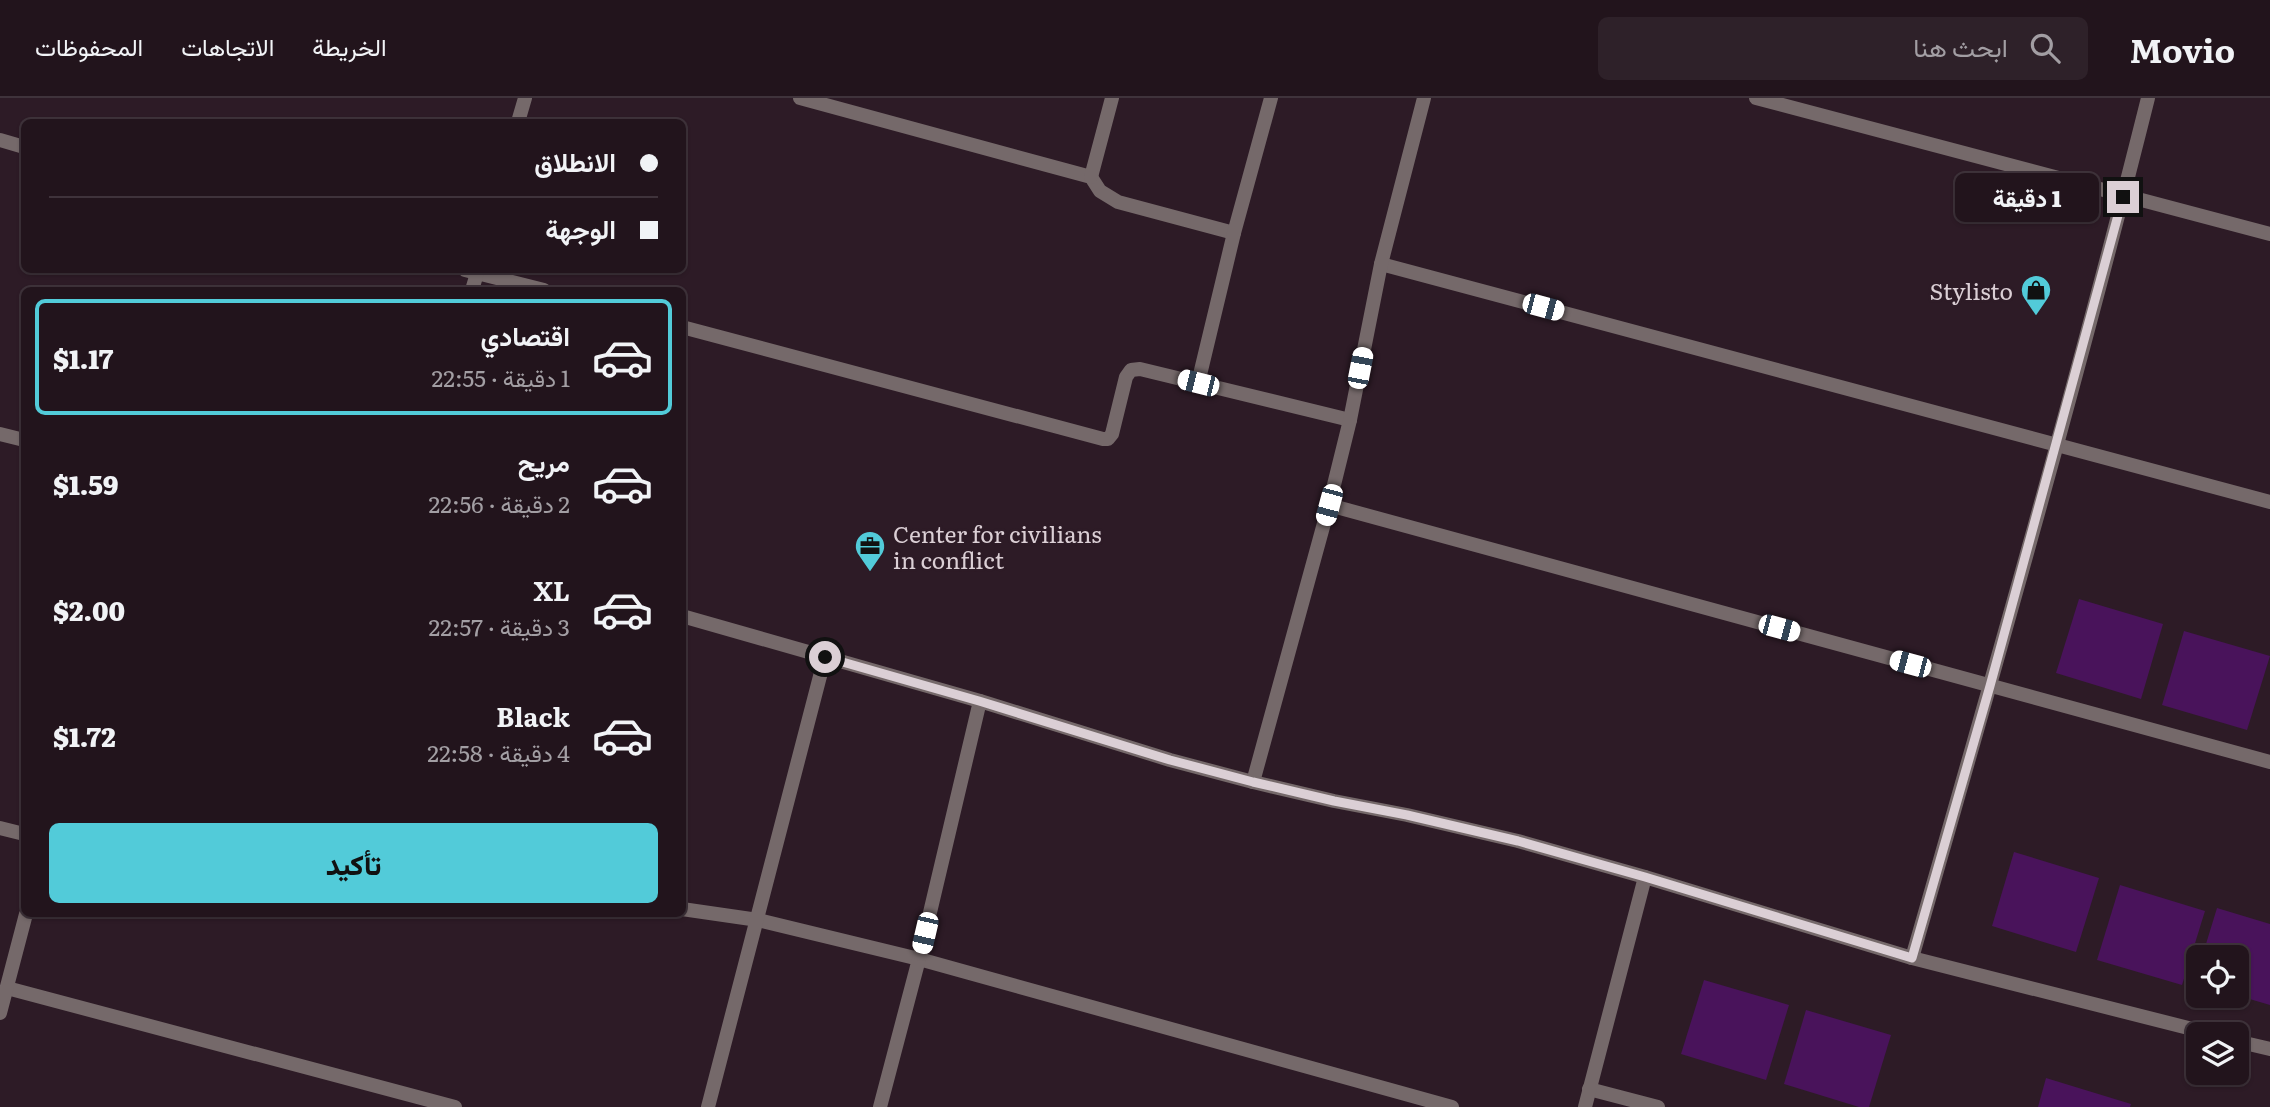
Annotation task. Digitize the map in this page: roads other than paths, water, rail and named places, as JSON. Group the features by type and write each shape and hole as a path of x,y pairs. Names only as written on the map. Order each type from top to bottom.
{"street":[{"path":"519,119 525,98"},
{"path":"800,98 1091,177 1100,191 1118,202 1234,233"},
{"path":"1091,177 1112,98"},
{"path":"1198,383 1234,233 1271,98"},
{"path":"1253,782 1329,505 1350,420 1381,264 1424,98"},
{"path":"1756,98 2270,234"},
{"path":"1912,958 1990,686 2148,98"},
{"path":"0,140 21,146"},
{"path":"1381,264 2270,502"},
{"path":"481,273 533,287"},
{"path":"686,328 1103,439 1108,439 1112,434 1126,377 1131,370 1140,369 1350,420"},
{"path":"0,434 21,439"},
{"path":"1329,505 2270,762"},
{"path":"686,617 979,701 1170,760 1334,801 1506,838 1912,958 2186,1027"},
{"path":"708,1107 825,657"},
{"path":"880,1107 919,959 979,701"},
{"path":"0,828 21,833"},
{"path":"1585,1107 1645,877"},
{"path":"686,910 758,920 919,959 1452,1107"},
{"path":"0,1013 25,917"},
{"path":"6,988 454,1107"},
{"path":"2249,1044 2270,1049"},
{"path":"1589,1089 1658,1107"}],"place":[{"name":"Stylisto","path":"2036,317"},
{"name":"Center for civilians in conflict","path":"870,573"}]}
